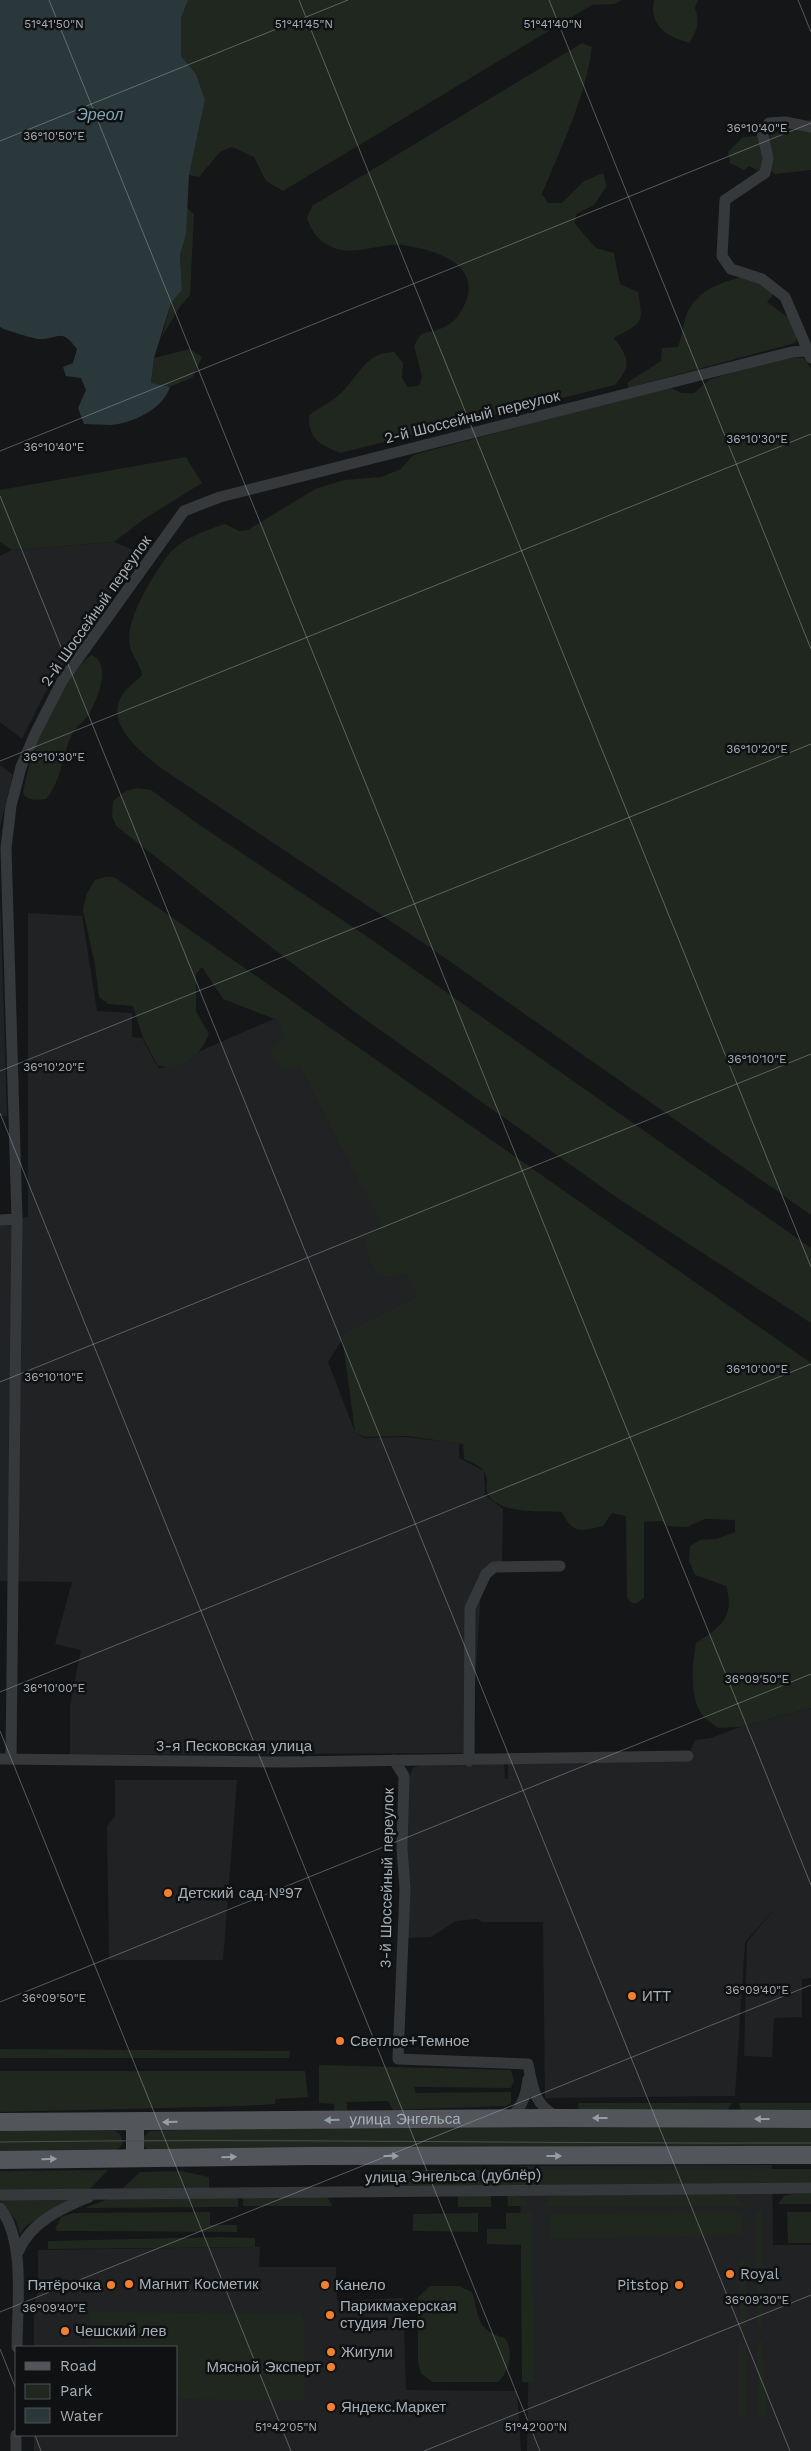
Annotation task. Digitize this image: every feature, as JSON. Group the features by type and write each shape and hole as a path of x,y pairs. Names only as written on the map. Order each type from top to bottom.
{"main road":[{"name":"улица Энгельса","path":"0,2122 559,2118 811,2119"},
{"path":"135,2122 135,2158"},
{"path":"0,2160 811,2155"}],"street":[{"path":"809,355 785,297 762,279 731,269 722,256 725,200 765,173 768,158 762,132 769,123 785,122 811,127"},
{"name":"2-й Шоссейный переулок","path":"5,1759 17,1219 6,848 11,806 21,767 35,734 62,682 184,511 220,497 792,352 809,355"},
{"path":"0,1220 17,1219"},
{"path":"469,1761 470,1608 486,1574 494,1567 560,1566"},
{"name":"3-я Песковская улица","path":"5,1759 469,1761 688,1756"},
{"name":"3-й Шоссейный переулок","path":"394,1760 404,1776 402,1848 405,1889 398,2059 528,2064"},
{"path":"528,2064 536,2098 540,2105 559,2118"},
{"path":"508,2119 517,2112 526,2093 528,2064"},
{"name":"улица Энгельса (дублёр)","path":"0,2195 811,2188"},
{"path":"17,2254 23,2241 36,2226 57,2212 95,2194"},
{"path":"0,2208 13,2230 17,2254 17,2346"},
{"path":"16,2436 16,2451"}],"shaded area":[{"path":"114,542 138,552 44,695 22,739 0,722 0,556 12,550"},
{"path":"0,765 13,775 0,827"},
{"path":"0,893 7,1116 0,1116"},
{"path":"28,913 82,916 97,1011 132,1013 132,1037 142,1038 159,1069 278,1017 426,1298 344,1337 328,1362 355,1432 364,1438 405,1437 459,1443 459,1458 484,1471 485,1495 503,1509 502,1562 481,1589 471,1753 70,1755 70,1705 81,1650 55,1644 72,1582 0,1581 0,1220 28,1217"},
{"path":"811,1708 811,1978 802,1979 802,2017 774,2018 772,2057 744,2056 747,1942 778,1905 745,1942 735,2096 545,2098 543,1922 482,1922 477,1919 456,1921 431,1937 407,1938 407,1834 409,1778 413,1768 420,1765 504,1764 505,1779 508,1779 508,1760 688,1756 695,1740 711,1738 740,1727"},
{"name":"Детский сад №97","path":"115,1780 237,1780 223,1960 109,1960 107,1826 115,1816"},
{"path":"772,2165 773,2245 811,2245 811,2451 527,2451 529,2336 522,2336 520,2166"},
{"path":"260,2247 259,2267 336,2267 337,2301 403,2298 406,2390 517,2391 521,2451 34,2451 34,2436 178,2436 178,2346 34,2346 34,2302 38,2293 38,2250"}],"green space":[{"path":"188,0 622,0 614,4 592,5 283,191 266,181 254,157 232,147 220,152 199,177 189,175 205,100 196,74 181,56 181,18"},
{"path":"654,0 698,0 695,8 697,26 689,43 661,29 654,17"},
{"path":"582,43 592,47 589,66 579,103 542,194 548,203 562,203 584,181 603,173 607,186 594,205 576,214 575,224 596,248 614,253 620,284 638,292 641,311 639,322 614,338 625,356 626,367 624,372 615,385 340,453 321,444 313,436 309,415 337,396 348,386 363,366 376,356 394,352 403,363 402,378 408,387 419,386 422,377 414,346 421,334 443,328 456,318 467,297 468,284 464,273 456,264 431,251 402,245 351,251 329,246 314,233 309,223 307,218 312,206"},
{"path":"811,119 811,170 775,174 770,170 759,171 749,166 744,170 730,163 728,152 743,137 771,135 784,130 798,129"},
{"path":"186,207 194,214 190,295 179,308 162,337 171,303 182,290 180,255 186,234"},
{"path":"742,277 760,282 774,294 767,302 789,318 797,338 795,343 628,388 628,382 661,361 662,348 678,347 686,316 695,300 717,285"},
{"path":"190,349 202,357 193,377 170,387 151,384 154,358"},
{"path":"792,357 804,358 811,368 811,1215 425,944 158,766 133,744 121,726 118,716 118,706 122,695 142,675 129,644 133,618 150,582 164,561 175,548 188,539 225,524 239,531 248,530 315,489 344,480 381,477 401,469 413,455 654,391 671,388 682,393 694,393 709,380 745,368"},
{"path":"186,457 202,483 144,519 114,542 12,550 0,542 0,490"},
{"path":"91,655 98,659 102,673 96,700 87,717 72,734 59,776 51,792 46,799 28,798 23,794 26,778 31,759 47,719 68,682"},
{"path":"137,788 151,790 204,828 365,935 811,1248 811,1323 616,1197 352,1010 116,826 112,816 113,801 126,791"},
{"path":"114,877 811,1363 811,1708 740,1727 718,1728 704,1718 695,1700 693,1661 696,1643 719,1626 724,1620 729,1606 726,1586 695,1575 689,1561 690,1546 700,1540 716,1539 735,1532 735,1520 705,1519 687,1527 667,1526 662,1521 644,1522 644,1598 637,1603 632,1603 627,1598 626,1516 612,1513 603,1526 578,1530 570,1525 562,1512 520,1510 500,1505 487,1492 485,1472 464,1459 463,1444 407,1436 364,1437 355,1432 342,1335 418,1297 407,1275 388,1276 377,1274 364,1246 367,1236 383,1227 300,1067 281,1070 269,1050 285,1038 277,1020 223,999 202,967 196,974 196,1011 209,1034 200,1049 190,1059 176,1065 158,1066 143,1038 133,1006 108,1004 99,997 95,965 83,910 87,893 95,880"},
{"path":"0,2049 290,2051 289,2058 0,2058"},
{"path":"319,2065 511,2070 514,2081 511,2088 414,2087 416,2093 511,2092 511,2103 506,2106 393,2110 388,2101 347,2102 347,2113 334,2113 334,2104 319,2103"},
{"path":"0,2071 305,2071 308,2097 276,2099 275,2104 245,2106 0,2112"},
{"path":"578,2103 732,2103 725,2115 579,2115"},
{"path":"739,2103 811,2103 811,2115 742,2116"},
{"path":"356,2124 811,2125 811,2151 149,2150 144,2146 143,2137 150,2131"},
{"path":"0,2131 115,2131 120,2134 123,2143 114,2151 0,2151"},
{"path":"811,2169 811,2186 382,2190 381,2170"},
{"path":"108,2170 89,2190 0,2190 0,2171"},
{"path":"181,2171 209,2177 209,2191 120,2191 140,2172"},
{"path":"326,2194 332,2206 243,2206 243,2195"},
{"path":"556,2194 728,2194 735,2196 744,2206 544,2206 550,2197"},
{"path":"811,2194 811,2204 778,2204 784,2196"},
{"path":"458,2195 491,2195 491,2207 458,2207"},
{"path":"507,2195 521,2197 527,2200 531,2206 508,2206"},
{"path":"238,2196 238,2207 85,2208 113,2197"},
{"path":"74,2199 26,2226 20,2234 16,2221 0,2200"},
{"path":"755,2211 762,2211 763,2330 757,2325"},
{"path":"210,2212 210,2225 237,2225 237,2232 58,2231 55,2229 61,2217 73,2213"},
{"path":"742,2212 742,2235 549,2239 550,2213"},
{"path":"787,2212 811,2212 811,2243 788,2243"},
{"path":"478,2213 478,2232 413,2231 413,2214"},
{"path":"506,2213 532,2213 534,2383 522,2382 521,2245 487,2244 487,2229 506,2229"},
{"path":"219,2237 255,2238 255,2247 48,2249 48,2241"},
{"path":"740,2259 746,2263 746,2325 740,2331"},
{"path":"430,2286 459,2286 472,2292 478,2316 484,2327 496,2335 505,2338 510,2355 508,2367 498,2382 432,2382 421,2373 418,2363 418,2297"},
{"path":"90,2312 302,2314 304,2319 304,2399 300,2401 178,2399 178,2346 90,2346"},
{"path":"763,2339 766,2417 762,2417 758,2413 757,2345"},
{"path":"739,2340 746,2345 747,2412 746,2415 739,2418"}],"water":[{"name":"Эреол","path":"0,0 188,0 181,18 181,56 196,74 205,100 189,175 186,234 180,255 182,290 171,303 154,358 151,383 170,387 161,402 154,408 137,418 120,424 84,424 78,408 86,390 81,378 66,376 63,367 73,363 77,349 67,338 59,336 38,339 0,327"}],"tram line":[{"path":"0,2142 811,2143"}],"place":[{"name":"Детский сад №97","path":"168,1893"},
{"name":"ИТТ","path":"632,1996"},
{"name":"Светлое+Темное","path":"340,2041"},
{"name":"Royal","path":"730,2274"},
{"name":"Магнит Косметик","path":"129,2284"},
{"name":"Пятёрочка","path":"111,2285"},
{"name":"Канело","path":"325,2285"},
{"name":"Pitstop","path":"679,2285"},
{"name":"Парикмаxерская студия Лето","path":"330,2315"},
{"name":"Чешский лев","path":"65,2331"},
{"name":"Жигули","path":"331,2352"},
{"name":"Мясной Эксперт","path":"331,2367"},
{"name":"Яндекс.Маркет","path":"331,2407"}]}
